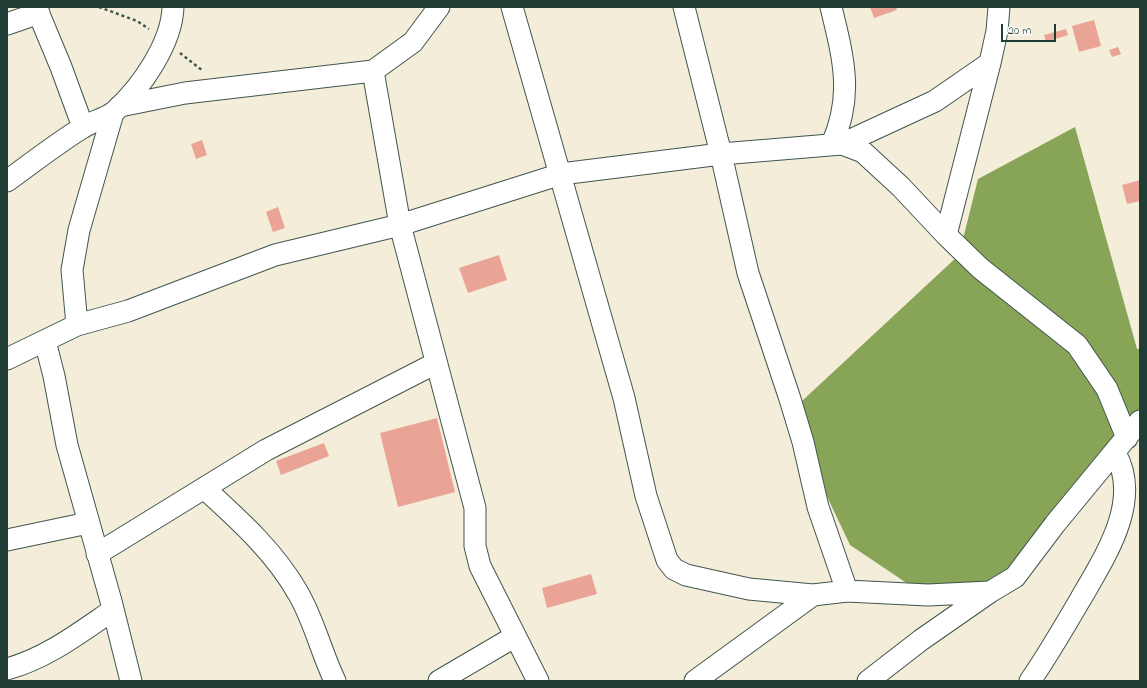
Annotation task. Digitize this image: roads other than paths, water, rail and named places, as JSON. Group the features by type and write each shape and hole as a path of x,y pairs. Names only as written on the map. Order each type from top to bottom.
{"street":[{"path":"77,325 72,270 79,230 116,109 147,75 156,61 165,40 173,7"},
{"path":"7,180 83,127 116,109 185,93 373,71 413,42 439,7"},
{"path":"512,7 624,398 646,496 666,560 674,569 686,575 749,589 813,595 847,591 928,595 990,592"},
{"path":"684,7 721,154 748,273 790,398 818,506 847,591"},
{"path":"831,7 841,49 846,83 844,112 837,144"},
{"path":"946,235 990,63 997,31 999,7"},
{"path":"7,24 38,10 83,127"},
{"path":"7,359 77,325 128,311 275,254 400,225 561,174 721,154 837,144 935,101 990,63"},
{"path":"373,71 400,225 475,508 475,546 480,566 514,637 538,681"},
{"path":"837,144 863,152 901,187 946,235 980,268 1077,345 1107,389 1121,445 1121,463 1125,489 1118,527 1110,547 1049,652 1030,681"},
{"path":"44,341 54,376 67,445 113,610 131,681"},
{"path":"97,554 266,450 436,363"},
{"path":"874,679 921,640 990,592 1015,577 1054,524 1140,421"},
{"path":"204,488 248,528 286,574 299,593 334,681"},
{"path":"7,540 88,523"},
{"path":"695,681 813,595"},
{"path":"7,669 24,664 48,653 113,610"},
{"path":"439,681 514,637"}]}
